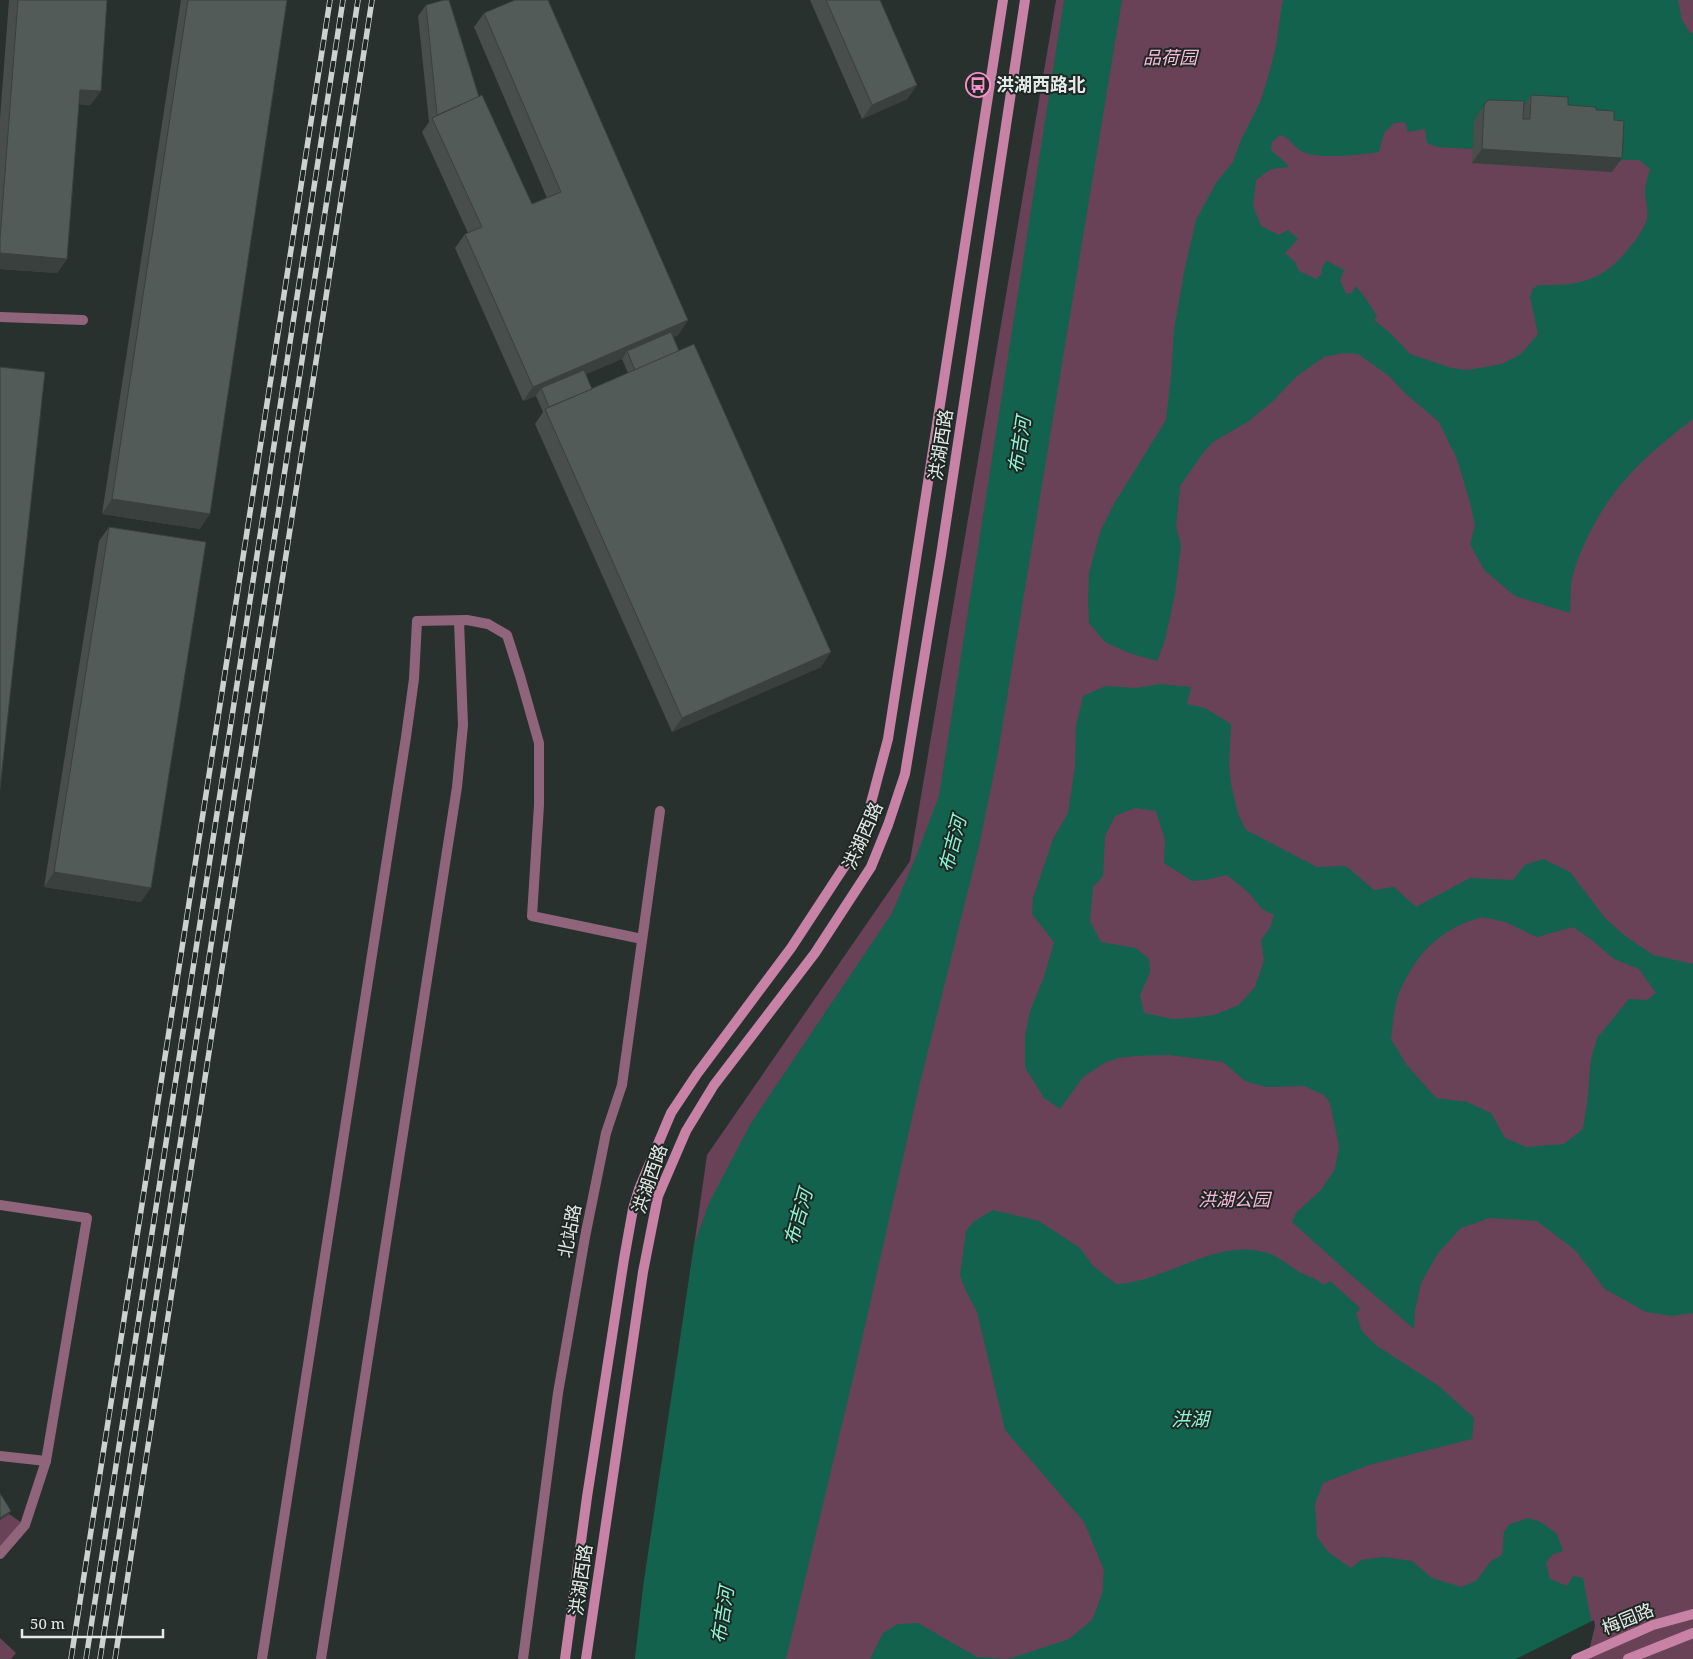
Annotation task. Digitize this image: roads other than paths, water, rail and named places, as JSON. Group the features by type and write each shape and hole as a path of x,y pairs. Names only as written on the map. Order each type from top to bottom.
{"main road":[{"name":"洪湖西路","path":"565,1659 588,1487 622,1268 632,1209 638,1189 671,1113 697,1074 791,948 850,858 868,814 878,781 888,739 1003,0"},
{"name":"洪湖西路","path":"586,1659 643,1272 658,1196 686,1131 714,1085 816,953 871,867 888,825 905,774 941,554 1025,0"},
{"path":"1653,1625 1693,1607"},
{"name":"梅园路","path":"1576,1659 1653,1625 1693,1614"},
{"path":"1628,1659 1693,1633"}],"street":[{"path":"0,317 83,320"},
{"path":"262,1659 406,737 414,679 417,621 468,620 488,624 506,635 539,743 538,805 532,916 642,939"},
{"path":"321,1659 457,787 463,724 459,621"},
{"name":"北站路","path":"523,1659 558,1393 585,1237 606,1133 622,1085 660,811"},
{"path":"0,1205 88,1218 46,1461 25,1525 0,1554"},
{"path":"0,1456 46,1461"}],"water":[{"name":"布吉河","path":"1064,0 1122,0 997,758 979,846 919,1087 855,1370 786,1659 635,1659 643,1587 694,1245 709,1203 751,1123 892,913 939,796"},
{"path":"1284,0 1678,0 1682,20 1690,33 1693,33 1693,419 1635,469 1622,483 1600,514 1585,543 1572,578 1570,613 1515,596 1484,570 1470,544 1475,525 1457,459 1439,422 1406,394 1389,376 1358,354 1343,353 1324,357 1297,376 1274,400 1249,421 1213,442 1180,486 1176,527 1181,545 1175,594 1165,640 1157,661 1129,653 1105,642 1089,623 1089,573 1100,532 1114,504 1166,420 1174,330 1184,272 1196,220 1216,183 1233,162 1241,140 1261,100 1276,46","holes":["1474,120 1613,165 1623,160 1639,160 1650,169 1645,189 1647,219 1637,238 1609,268 1589,280 1578,283 1538,285 1532,290 1530,297 1538,334 1521,354 1502,364 1468,370 1451,368 1410,354 1389,332 1374,320 1377,316 1362,293 1355,286 1353,292 1346,294 1340,280 1344,270 1327,261 1322,267 1322,274 1316,279 1299,271 1295,262 1285,253 1298,239 1288,230 1279,235 1261,226 1253,206 1256,180 1271,169 1289,167 1271,150 1272,142 1280,135 1308,154 1328,156 1362,154 1379,152 1384,133 1394,123 1405,122 1408,132 1425,129 1427,143 1437,147 1473,149"]},
{"path":"1161,684 1191,687 1187,704 1205,708 1231,724 1229,766 1231,784 1238,814 1246,830 1317,867 1346,866 1374,890 1394,887 1416,907 1470,878 1513,880 1525,865 1543,859 1570,872 1605,918 1624,935 1653,955 1693,964 1693,1313 1672,1316 1646,1312 1605,1289 1575,1250 1537,1221 1490,1218 1461,1228 1438,1253 1421,1283 1415,1310 1414,1329 1292,1222 1296,1213 1321,1190 1335,1169 1339,1146 1330,1103 1324,1095 1304,1086 1266,1087 1245,1081 1223,1062 1169,1055 1136,1056 1106,1062 1083,1077 1060,1109 1044,1098 1025,1067 1025,1036 1030,1011 1044,977 1054,942 1032,914 1033,898 1053,839 1068,813 1075,767 1076,726 1083,696 1106,686 1135,688","holes":["1135,808 1156,811 1165,840 1164,863 1192,881 1227,875 1249,893 1262,909 1274,915 1270,928 1261,940 1264,960 1255,987 1239,1005 1214,1015 1191,1018 1173,1019 1144,1013 1140,995 1150,972 1149,959 1136,948 1101,942 1090,921 1093,887 1103,876 1105,836 1115,816","1482,917 1505,922 1537,937 1573,927 1614,959 1639,969 1656,993 1647,1000 1629,999 1597,1038 1591,1059 1583,1129 1564,1144 1526,1147 1505,1138 1491,1113 1467,1102 1436,1098 1406,1064 1391,1039 1397,998 1413,966 1431,945 1442,936 1454,928"]},
{"name":"洪湖","path":"993,1210 1039,1221 1080,1248 1093,1266 1116,1284 1136,1281 1215,1254 1235,1250 1255,1250 1275,1256 1297,1271 1324,1285 1330,1281 1360,1308 1356,1314 1362,1331 1377,1346 1439,1386 1474,1418 1472,1439 1369,1465 1323,1483 1315,1504 1317,1537 1328,1552 1351,1568 1361,1560 1383,1557 1412,1561 1432,1578 1461,1587 1476,1581 1491,1561 1502,1555 1504,1531 1510,1524 1528,1518 1541,1522 1557,1534 1563,1551 1553,1554 1546,1563 1550,1579 1567,1586 1573,1576 1583,1578 1592,1625 1584,1659 1008,1659 1069,1639 1092,1620 1102,1594 1104,1570 1084,1522 1005,1430 977,1312 960,1276 966,1231 973,1222"},
{"path":"918,1623 977,1657 1007,1659 870,1659 883,1633 898,1624"}],"railway":[{"path":"71,1659 330,0"},
{"path":"86,1659 343,0"},
{"path":"100,1659 358,0"},
{"path":"115,1659 372,0"}],"place":[{"name":"洪湖西路北","path":"978,85"}],"park label":[{"name":"品荷园","path":"1170,58"},
{"name":"洪湖公园","path":"1234,1200"}]}
